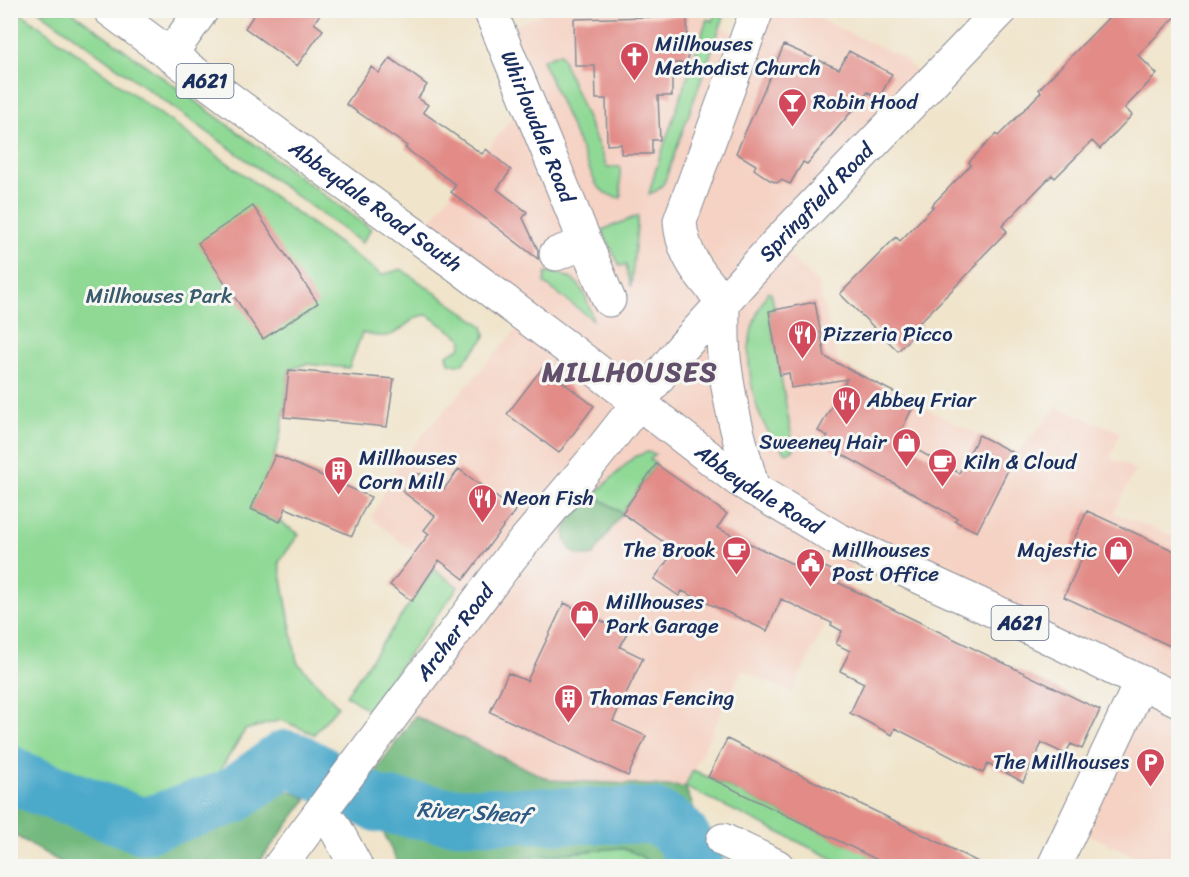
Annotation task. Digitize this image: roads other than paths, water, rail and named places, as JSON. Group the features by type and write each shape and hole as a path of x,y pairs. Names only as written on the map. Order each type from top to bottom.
{"street":[{"name":"Abbeydale Road South","path":"110,10 459,266 639,403"},
{"path":"170,55 202,10"},
{"name":"Whirlowdale Road","path":"490,10 570,249 609,300"},
{"path":"753,489 730,403 724,365 723,301 690,258 683,243 680,221 757,10"},
{"name":"Springfield Road","path":"639,403 680,350 723,301 1001,10"},
{"name":"Abbeydale Road","path":"639,403 737,479 837,539 1179,700"},
{"name":"Archer Road","path":"280,867 511,557 639,403"},
{"path":"1054,867 1141,682"},
{"path":"328,803 337,831 356,867"},
{"path":"723,840 777,867"}],"waterway":[{"name":"River Sheaf","path":"10,773 24,781 143,826 231,797 285,758 297,761 377,804 445,815 651,816 669,824 681,835 697,866"}],"place":[{"name":"Millhouses Methodist Church","path":"634,82"},
{"name":"Robin Hood","path":"792,128"},
{"name":"Pizzeria Picco","path":"802,360"},
{"name":"Abbey Friar","path":"846,426"},
{"name":"Sweeney Hair","path":"907,468"},
{"name":"Kiln & Cloud","path":"943,488"},
{"name":"Millhouses Corn Mill","path":"338,496"},
{"name":"Neon Fish","path":"482,524"},
{"name":"The Brook","path":"737,576"},
{"name":"Majestic","path":"1118,576"},
{"name":"Millhouses Post Office","path":"811,588"},
{"name":"Millhouses Park Garage","path":"585,640"},
{"name":"Thomas Fencing","path":"568,724"},
{"name":"The Millhouses","path":"1150,788"}],"district":[{"name":"MILLHOUSES","path":"630,372"}],"park label":[{"name":"Millhouses Park","path":"159,296"}]}
